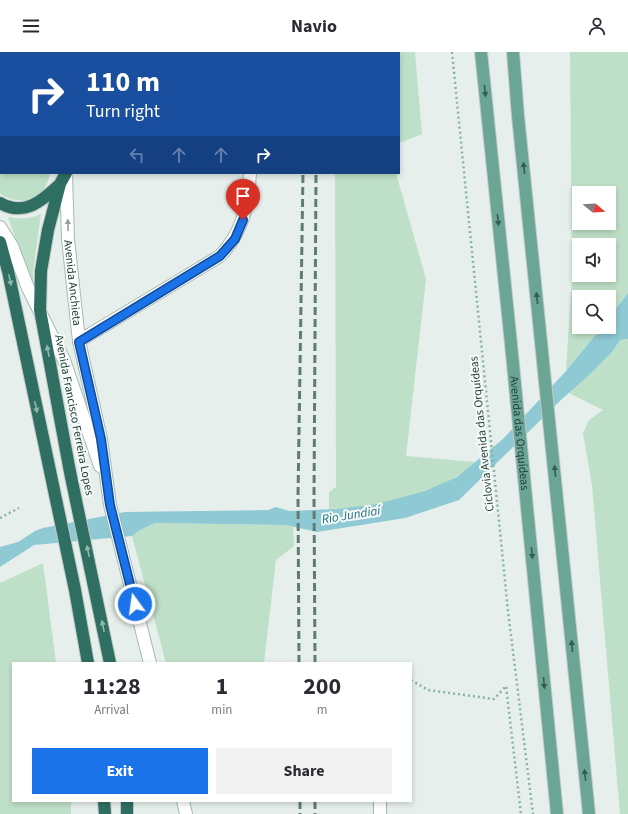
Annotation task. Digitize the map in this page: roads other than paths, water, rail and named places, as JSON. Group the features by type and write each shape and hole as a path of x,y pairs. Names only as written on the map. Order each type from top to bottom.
{"highway":[{"path":"0,202 6,206 20,208 34,206 45,198 64,177"},
{"name":"Avenida Francisco Ferreira Lopes","path":"64,177 47,237 41,271 40,310 70,472 96,589 110,662"},
{"path":"0,242 8,271 75,590 88,662"},
{"path":"104,802 104,814"},
{"path":"127,802 127,814"}],"main road":[{"name":"Avenida das Orquídeas","path":"481,52 557,814"},
{"path":"513,52 518,116 589,814"},
{"path":"79,342 220,256 235,239 243,220 247,204 250,174"},
{"name":"Avenida Anchieta","path":"64,177 68,239 79,342 101,439 110,505 150,662"},
{"name":"Avenida Anchieta","path":"0,227 12,246 28,288 64,360 106,484"},
{"path":"183,802 186,814"},
{"path":"380,802 380,814"}],"water":[{"name":"Rio Jundiaí","path":"628,293 628,339 620,340 612,352 587,377 562,399 459,500 405,518 317,532 286,525 155,523 140,530 132,536 34,545 0,567 0,547 18,542 35,531 43,528 125,512 268,510 276,507 289,511 336,509 377,504 425,491 457,477 503,439 566,371 596,334 616,334 616,309"}],"railway":[{"path":"299,662 298,497 303,174"},
{"path":"315,662 314,497 316,174"},
{"path":"300,802 300,814"},
{"path":"315,802 315,814"}]}
